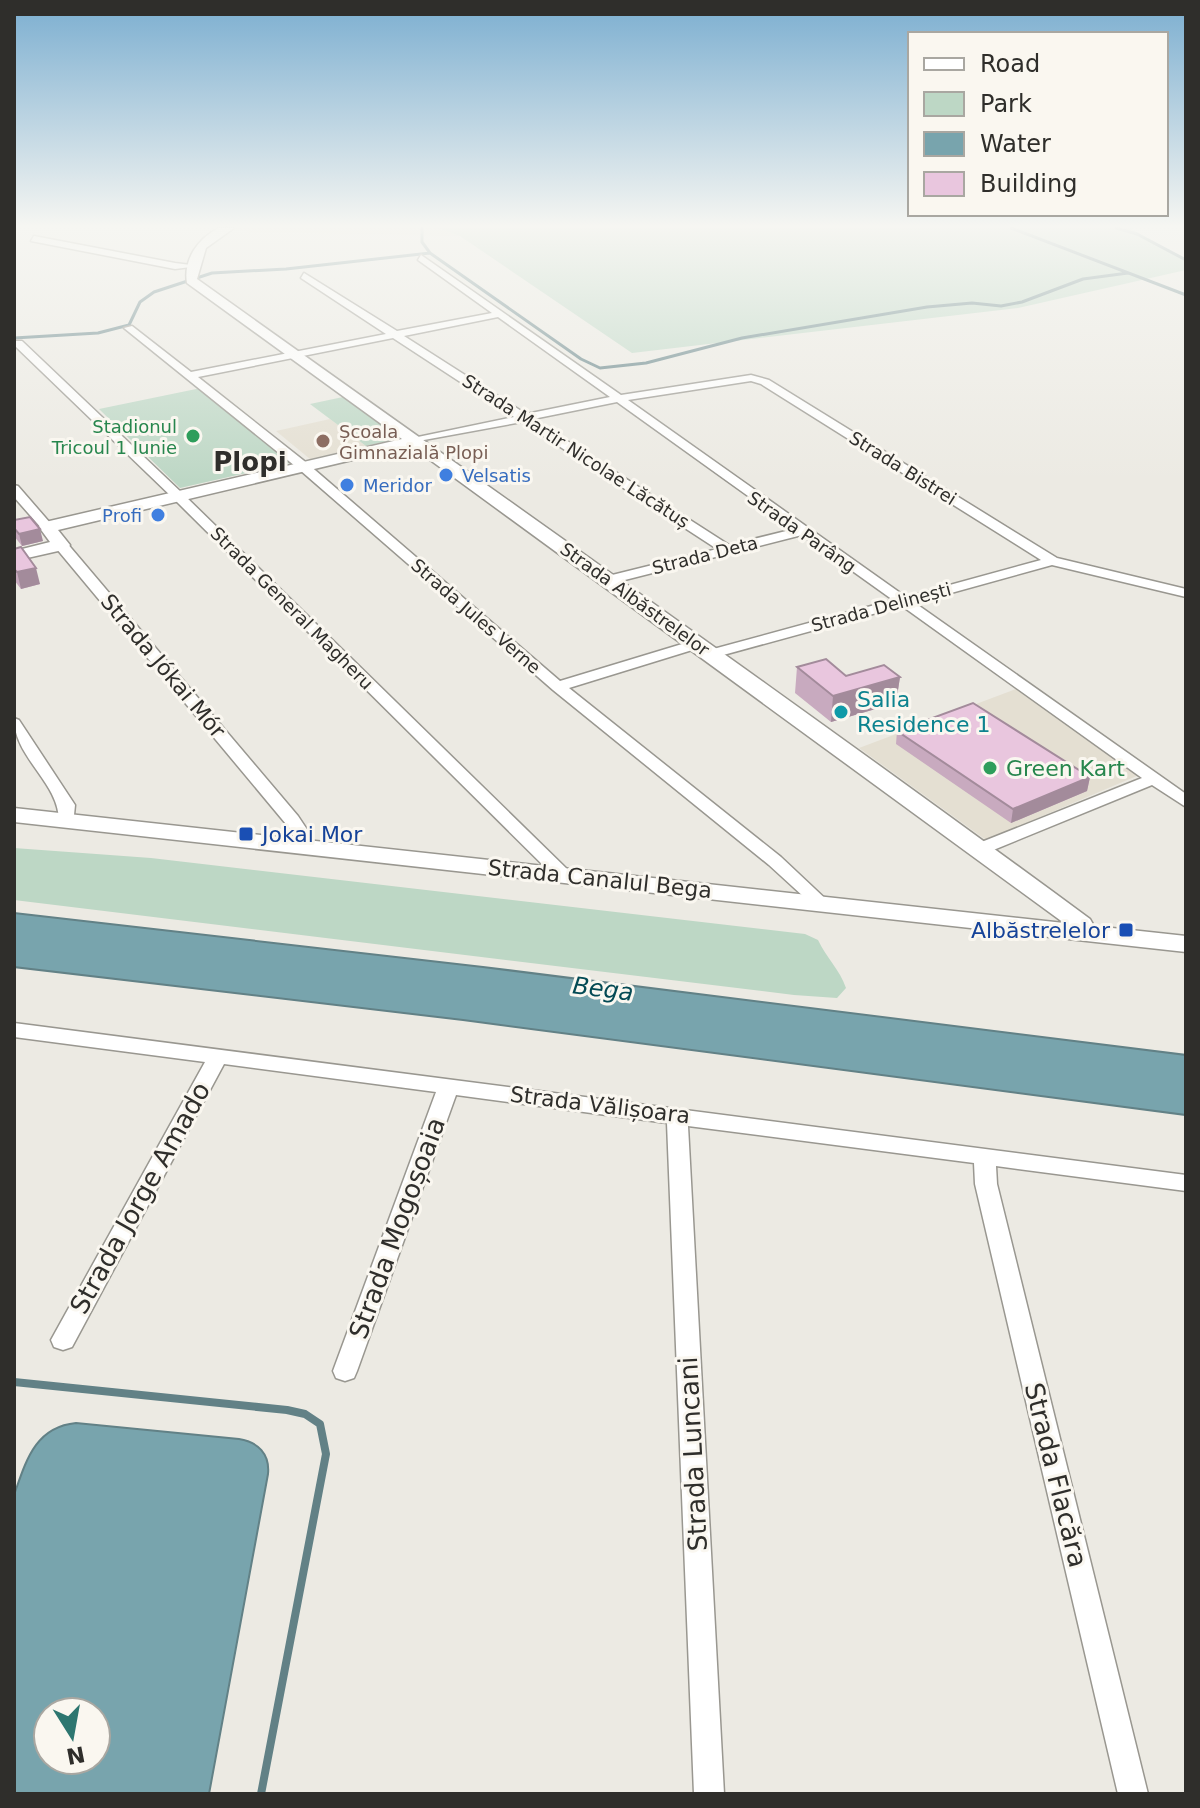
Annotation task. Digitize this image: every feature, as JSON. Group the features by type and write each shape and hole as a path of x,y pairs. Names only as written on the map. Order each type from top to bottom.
{"street":[{"name":"Strada Albăstrelelor","path":"236,312 980,849 1081,924 1085,933"},
{"name":"Strada Martir Nicolae Lăcătuș","path":"360,312 726,549"},
{"path":"189,376 499,314"},
{"name":"Strada Parâng","path":"499,314 1186,802"},
{"name":"Strada Jules Verne","path":"129,328 304,467 558,687 775,861 822,904"},
{"name":"Strada General Magheru","path":"18,343 563,875"},
{"name":"Strada Bistrei","path":"417,440 617,399 751,378 765,382 1052,561 1186,593"},
{"path":"47,527 417,440"},
{"name":"Strada Jókai Mór","path":"14,489 292,820 300,831 302,847"},
{"name":"Strada Deta","path":"609,580 801,531"},
{"path":"14,556 61,545"},
{"name":"Strada Delinești","path":"558,687 1052,561"},
{"path":"14,723 67,805 67,821"},
{"path":"980,849 1154,779"},
{"name":"Strada Canalul Bega","path":"14,815 1186,944"},
{"name":"Strada Vălișoara","path":"14,1030 1186,1183"},
{"name":"Strada Jorge Amado","path":"63,1340 218,1056"},
{"name":"Strada Mogoșoaia","path":"345,1371 449,1085"},
{"name":"Strada Luncani","path":"677,1115 709,1794"},
{"name":"Strada Flacăra","path":"984,1156 986,1184 1133,1794"}],"shaded area":[{"name":"Școala Gimnazială Plopi","path":"330,419 366,446 310,459 276,431"},
{"path":"1016,689 1139,775 986,840 859,748"}],"green space":[{"path":"572,312 980,312 632,353"},
{"name":"Stadionul Tricoul 1 Iunie","path":"201,388 290,463 180,488 99,409"},
{"path":"343,397 400,438 366,446 310,404"},
{"path":"14,848 151,858 805,934 818,940 846,988 837,998 794,995 14,900"}],"water":[{"name":"Bega","path":"14,913 483,967 1186,1055 1186,1115 463,1020 14,967"},
{"path":"76,1423 239,1439 257,1446 265,1455 268,1474 209,1794 14,1794 14,1495 28,1458 51,1431"}],"building":[{"path":"30,517 40,529 19,534 14,528 14,520"},
{"path":"21,547 36,568 17,572 14,569 14,549"},
{"path":"826,659 846,676 884,665 900,677 833,696 797,667"},
{"name":"Green Kart","path":"973,703 1090,777 1013,809 897,731"}],"waterway":[{"path":"14,338 98,333 129,325 135,312"},
{"path":"515,312 581,359 600,368 646,363 742,338 895,312"},
{"path":"14,1382 287,1410 305,1414 320,1424 326,1454 261,1794"}],"place":[{"name":"Stadionul Tricoul 1 Iunie","path":"193,436"},
{"name":"Școala Gimnazială Plopi","path":"323,441"},
{"name":"Velsatis","path":"446,475"},
{"name":"Meridor","path":"347,485"},
{"name":"Profi","path":"158,515"},
{"name":"Salia Residence 1","path":"841,712"},
{"name":"Green Kart","path":"990,768"},
{"name":"Jokai Mor","path":"246,834"},
{"name":"Albăstrelelor","path":"1126,930"}],"district":[{"name":"Plopi","path":"250,462"}]}
